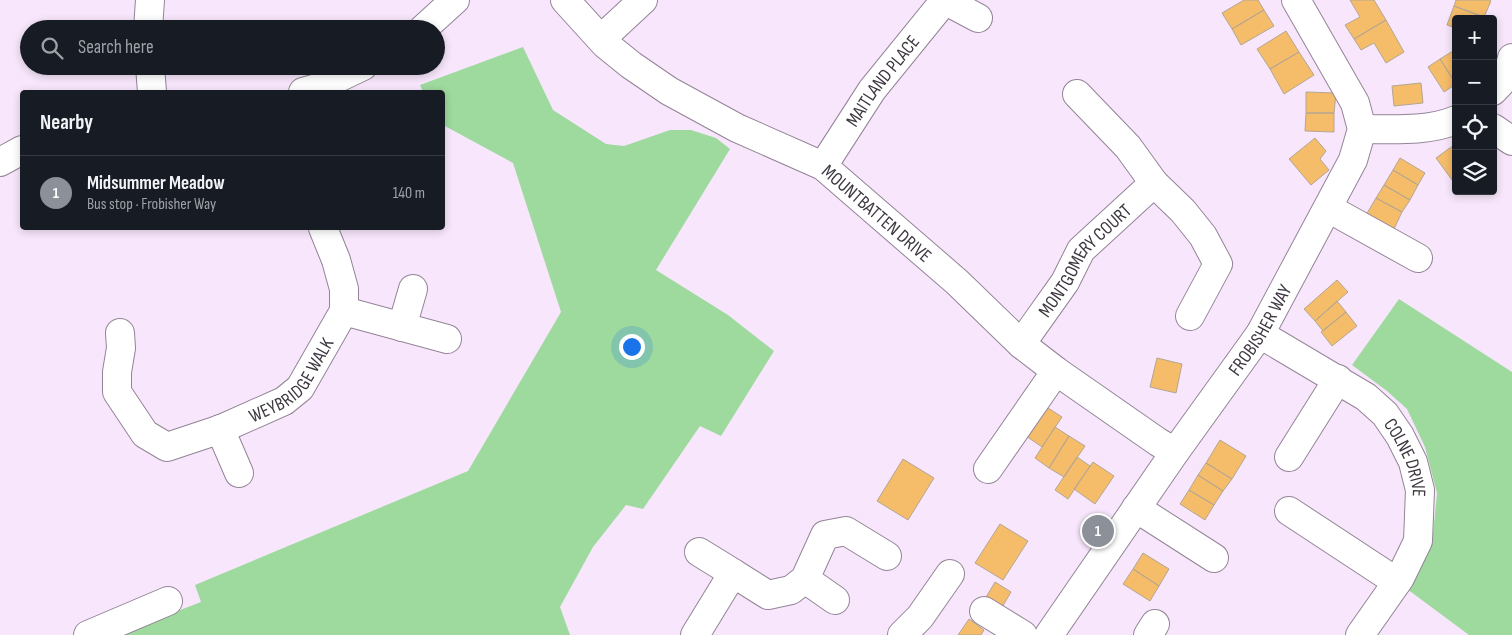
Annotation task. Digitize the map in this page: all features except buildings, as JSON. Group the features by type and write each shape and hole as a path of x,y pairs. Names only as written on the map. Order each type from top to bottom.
{"street":[{"path":"149,20 150,0"},
{"path":"433,20 455,0"},
{"name":"MOUNTBATTEN DRIVE","path":"565,0 601,39 631,65 669,90 737,128 824,166 957,282 1021,344 1056,372 1158,442 1176,452"},
{"path":"601,39 644,0"},
{"name":"MAITLAND PLACE","path":"824,166 872,90 945,0 978,18"},
{"path":"1296,0 1355,102 1362,129 1400,129 1445,125 1452,122"},
{"path":"1497,87 1507,76 1512,58"},
{"path":"151,75 152,90"},
{"path":"310,90 344,75"},
{"path":"1077,94 1128,148 1154,183 1183,211 1203,236 1218,264 1190,316"},
{"name":"FROBISHER WAY","path":"1049,635 1136,508 1260,334 1353,160 1362,129"},
{"path":"1497,131 1512,141"},
{"path":"0,162 20,151"},
{"name":"MONTGOMERY COURT","path":"1021,344 1065,282 1081,250 1154,183"},
{"path":"1328,208 1418,258"},
{"path":"324,230 336,260 344,289 344,311 447,339"},
{"path":"402,327 413,289"},
{"name":"WEYBRIDGE WALK","path":"120,334 121,348 117,372 117,392 145,434 167,447 220,429 284,401 300,388 344,311"},
{"name":"COLNE DRIVE","path":"1260,334 1366,397 1385,414 1400,436 1413,462 1420,490 1418,541 1397,582 1364,633"},
{"path":"988,469 1056,372"},
{"path":"1289,457 1338,379"},
{"name":"WEYBRIDGE WALK","path":"220,429 239,473"},
{"path":"1136,508 1214,558"},
{"path":"1289,511 1397,582"},
{"path":"699,552 768,595 791,590 805,578 825,535 846,531 887,556"},
{"path":"695,635 733,573"},
{"path":"902,635 920,617 950,574"},
{"path":"805,578 835,600"},
{"path":"88,635 168,602"},
{"path":"984,611 1023,635"}],"green space":[{"path":"523,47 553,110 606,144 624,146 670,130 691,130 716,138 730,149 656,270 728,315 774,351 721,436 700,426 643,509 626,505 593,547 560,607 570,635 115,635 201,602 195,585 468,471 561,312 513,163 445,126 445,90 422,90 420,85"},
{"path":"1399,299 1512,372 1512,635 1469,635 1407,589 1432,544 1437,493 1425,447 1407,409 1387,391 1352,365"}],"place":[{"name":"Midsummer Meadow","path":"1098,531"}]}
